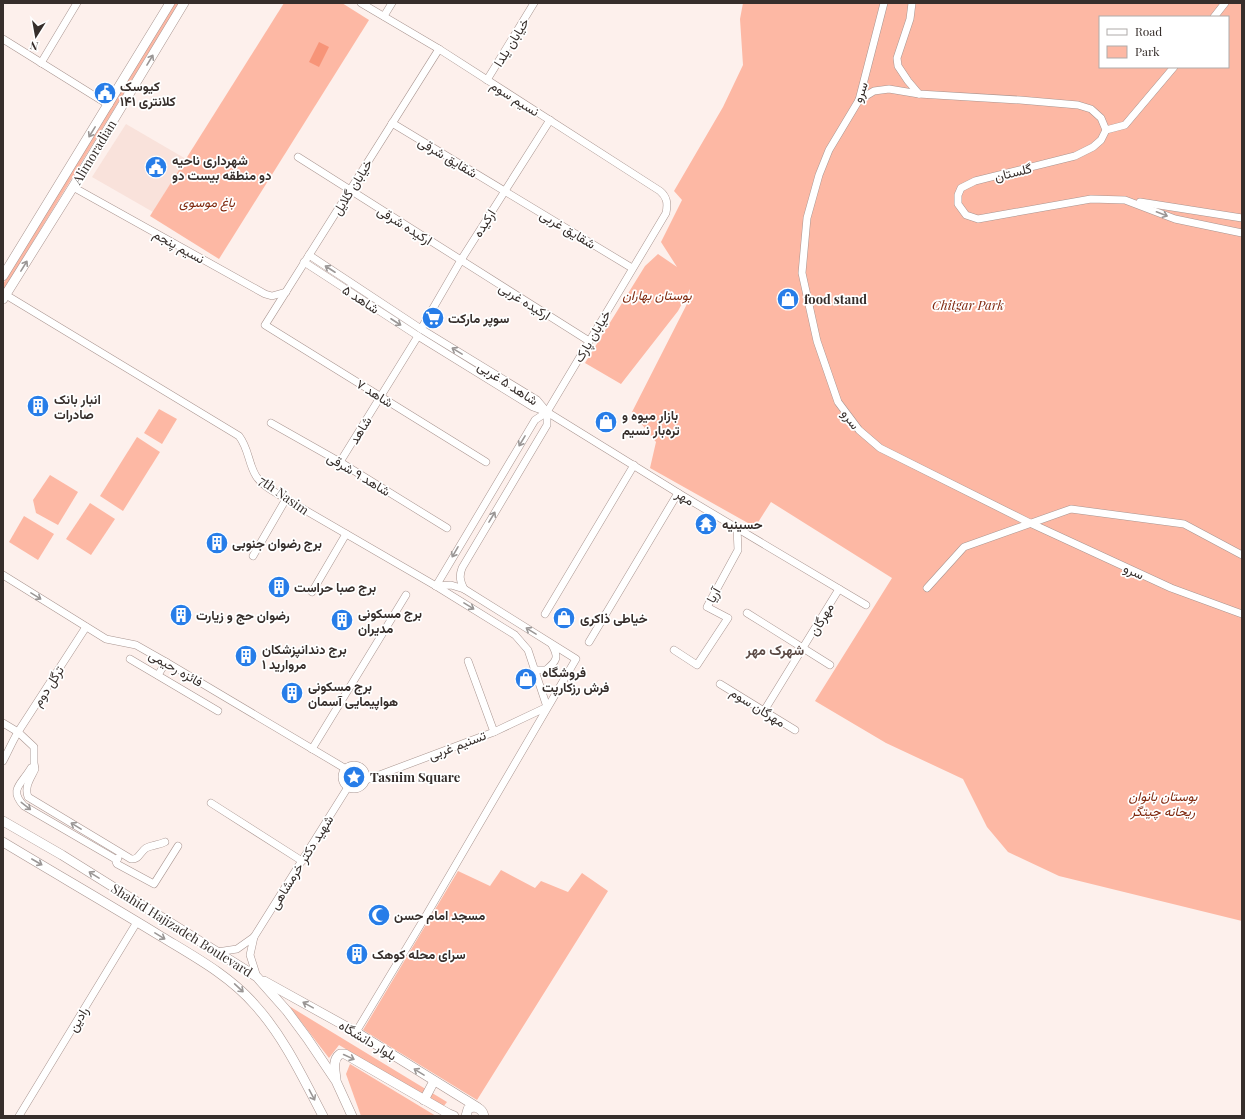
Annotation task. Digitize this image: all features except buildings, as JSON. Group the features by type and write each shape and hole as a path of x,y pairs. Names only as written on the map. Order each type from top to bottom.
{"main road":[{"name":"Alimoradian","path":"3,276 170,3"},
{"name":"Alimoradian","path":"4,297 73,187 184,3"},
{"name":"Shahid Hajizadeh Boulevard","path":"3,821 62,855 257,977 287,1011 307,1038 336,1081 352,1116"},
{"name":"Shahid Hajizadeh Boulevard","path":"3,843 208,965 236,986 255,1004 272,1026 301,1074 323,1116"},
{"name":"بلوار دانشگاه","path":"257,977 356,1032 483,1113"},
{"name":"بلوار دانشگاه","path":"336,1081 334,1061 340,1054 345,1054 454,1116"},
{"path":"424,1100 434,1081"},
{"path":"466,1116 468,1109 474,1107 483,1113"}],"street":[{"path":"41,63 77,3"},
{"name":"نسیم سوم","path":"361,3 439,49 660,191 666,197"},
{"path":"384,16 392,3"},
{"name":"سرو","path":"884,3 859,100 829,150 819,175 807,218 802,273 816,341 838,402 859,430 880,448 1030,524 1171,588 1242,614"},
{"path":"912,3 910,19 897,58 898,66 908,82 919,94"},
{"path":"1215,16 1225,3"},
{"name":"خیابان یلدا","path":"487,80 532,4"},
{"path":"3,39 109,105"},
{"name":"خیابان گلایل","path":"265,325 439,49"},
{"path":"859,100 874,91 889,89 919,94 1078,105 1091,109 1101,118 1106,130 1125,125 1173,68"},
{"name":"ارکیده","path":"421,329 461,260 550,120"},
{"name":"شقایق شرقی","path":"392,123 504,191"},
{"name":"گلستان","path":"1106,130 1101,140 1093,147 1075,156 974,181 961,188 958,195 958,204 966,215 978,219 1091,199 1125,200 1175,219 1242,233"},
{"path":"298,157 350,190"},
{"name":"نسیم پنجم","path":"73,187 265,294 272,296 286,292"},
{"name":"ارکیده شرقی","path":"350,190 461,260"},
{"name":"شقایق غربی","path":"504,191 632,268"},
{"name":"خیابان پارک","path":"436,586 535,420 547,412 666,213 666,197"},
{"path":"1125,200 1242,218"},
{"name":"شاهد ۵","path":"309,256 421,329"},
{"name":"ارکیده غربی","path":"461,260 589,341"},
{"name":"شاهد ۵","path":"304,262 418,336"},
{"name":"7th Nasim","path":"4,297 239,436 244,443 257,478 263,484 286,499 436,586 515,635 528,650 547,707"},
{"name":"شاهد ۷","path":"265,325 486,462"},
{"name":"شاهد ۵ غربی","path":"421,329 537,400 547,412"},
{"name":"شاهد ۵ غربی","path":"418,336 533,407 547,412"},
{"name":"شاهد","path":"340,462 418,336"},
{"name":"خیابان پارک","path":"464,589 460,582 462,568 547,426 547,412"},
{"name":"مهر","path":"547,412 678,493 866,605"},
{"name":"شاهد ۹ شرقی","path":"271,423 340,462 447,528"},
{"path":"545,614 634,465"},
{"path":"589,642 678,493"},
{"path":"253,556 286,499"},
{"path":"927,588 964,547 1071,509 1184,524 1242,555"},
{"name":"آریا","path":"674,650 698,665 728,618 707,607 738,550 737,528"},
{"path":"312,592 346,534"},
{"name":"فائزه رحیمی","path":"4,579 106,639 136,645 346,769"},
{"path":"356,1032 576,659 464,589 451,585 436,586"},
{"name":"مهرگان","path":"764,711 839,589"},
{"path":"312,749 406,595"},
{"path":"747,613 830,665"},
{"name":"ترگل دوم","path":"3,761 18,732 86,627"},
{"path":"535,670 546,670 554,663 556,653 552,645"},
{"path":"130,659 218,710"},
{"path":"468,661 494,732"},
{"path":"158,675 166,662"},
{"name":"مهرگان سوم","path":"720,684 796,730"},
{"name":"تسنیم غربی","path":"366,780 494,732 547,707"},
{"path":"3,723 18,732 34,747 35,769 27,785 26,791 28,797 131,859 134,859 146,848 160,845 164,842"},
{"name":"ترگل دوم","path":"3,751 10,745"},
{"path":"34,763 28,774 16,789 16,795 24,806 117,860 117,864 154,884 178,846"},
{"path":"352,766 360,767 365,772 366,780 362,786 355,789 345,785 342,775 346,769 352,766"},
{"name":"شهید دکتر خرمشاهی","path":"257,977 250,955 254,937 348,787"},
{"path":"211,803 302,861"},
{"path":"117,860 121,853"},
{"name":"رادین","path":"18,1116 137,922"},
{"name":"شهید دکتر خرمشاهی","path":"217,952 237,949 254,937"}],"shaded area":[{"path":"319,42 329,47 319,67 309,62"},
{"path":"126,124 186,159 153,212 92,177"}],"green space":[{"path":"174,3 179,3 3,291 3,284"},
{"name":"باغ موسوی","path":"284,3 342,3 369,20 219,259 150,216"},
{"name":"Chitgar Park","path":"743,3 1242,3 1242,921 1059,876 1008,852 987,827 963,779 886,743 815,701 892,578 771,502 755,527 650,468 656,442 632,412 689,300 690,289 678,311 621,384 585,363 645,266 658,254 677,267 661,242 682,200 674,191 723,107 743,65 740,19"},
{"path":"159,409 177,419 162,444 144,433"},
{"path":"137,437 160,452 123,511 100,496"},
{"path":"50,475 78,492 58,525 36,513 33,500"},
{"path":"90,503 115,519 91,555 66,539"},
{"path":"24,516 54,534 38,560 9,542"},
{"path":"501,870 535,888 541,881 568,892 582,873 608,891 477,1100 363,1030 458,871 490,886"},
{"path":"289,1006 447,1102 443,1107 339,1045 329,1058"},
{"path":"350,1064 436,1116 361,1116 346,1074"}],"place":[{"name":"کیوسک کلانتری ۱۴۱","path":"105,93"},
{"name":"شهرداری ناحیه دو منطقه بیست دو","path":"156,167"},
{"name":"food stand","path":"788,299"},
{"name":"سوپر مارکت","path":"433,318"},
{"name":"انبار بانک صادرات","path":"38,406"},
{"name":"بازار میوه و تره‌بار نسیم","path":"606,422"},
{"name":"حسینیه","path":"706,524"},
{"name":"برج رضوان جنوبی","path":"217,543"},
{"name":"برج صبا حراست","path":"279,587"},
{"name":"رضوان حج و زیارت","path":"181,615"},
{"name":"خیاطی ذاکری","path":"564,618"},
{"name":"برج مسکونی مدیران","path":"342,620"},
{"name":"برج دندانپزشکان مروارید ۱","path":"246,656"},
{"name":"فروشگاه فرش رزکارپت","path":"526,679"},
{"name":"برج مسکونی هواپیمایی آسمان","path":"292,693"},
{"name":"Tasnim Square","path":"354,777"},
{"name":"مسجد امام حسن","path":"379,915"},
{"name":"سرای محله کوهک","path":"357,954"}],"district":[{"name":"شهرک مهر","path":"775,650"}],"park label":[{"name":"بوستان بهاران","path":"657,295"},
{"name":"بوستان بانوان ریحانه چیتگر","path":"1163,804"}]}
